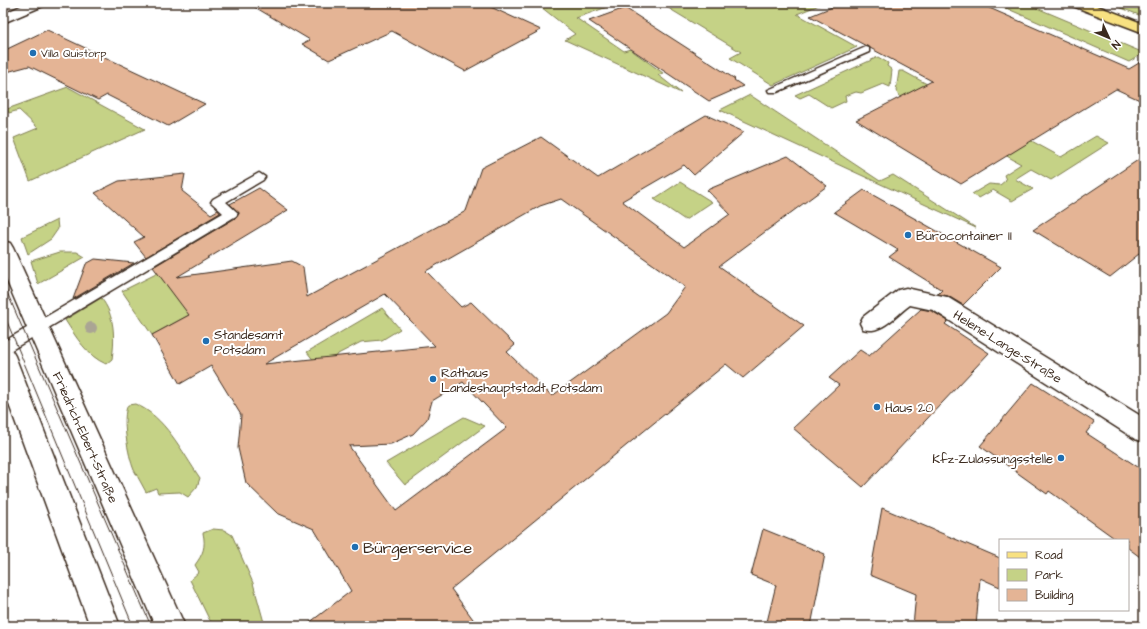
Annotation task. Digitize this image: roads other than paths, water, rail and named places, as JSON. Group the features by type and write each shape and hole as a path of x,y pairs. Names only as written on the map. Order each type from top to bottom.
{"main road":[{"path":"1078,3 1144,29"}],"street":[{"path":"3,19 38,3"},
{"name":"Friedrich-Ebert-Straße","path":"3,248 170,626"},
{"name":"Helene-Lange-Straße","path":"871,323 906,296 939,303 1144,431"},
{"path":"3,356 105,626"}],"lane":[{"path":"773,90 866,50"},
{"path":"3,349 232,213 217,202 259,178"}],"tram line":[{"path":"3,283 151,626"},
{"path":"3,312 133,626"}],"place":[{"name":"Villa Quistorp","path":"33,53"},
{"name":"Bürocontainer II","path":"908,235"},
{"name":"Standesamt Potsdam","path":"206,341"},
{"name":"Rathaus Landeshauptstadt Potsdam","path":"433,379"},
{"name":"Haus 20","path":"877,407"},
{"name":"Kfz-Zulassungsstelle","path":"1061,458"},
{"name":"Bürgerservice","path":"355,547"}]}
